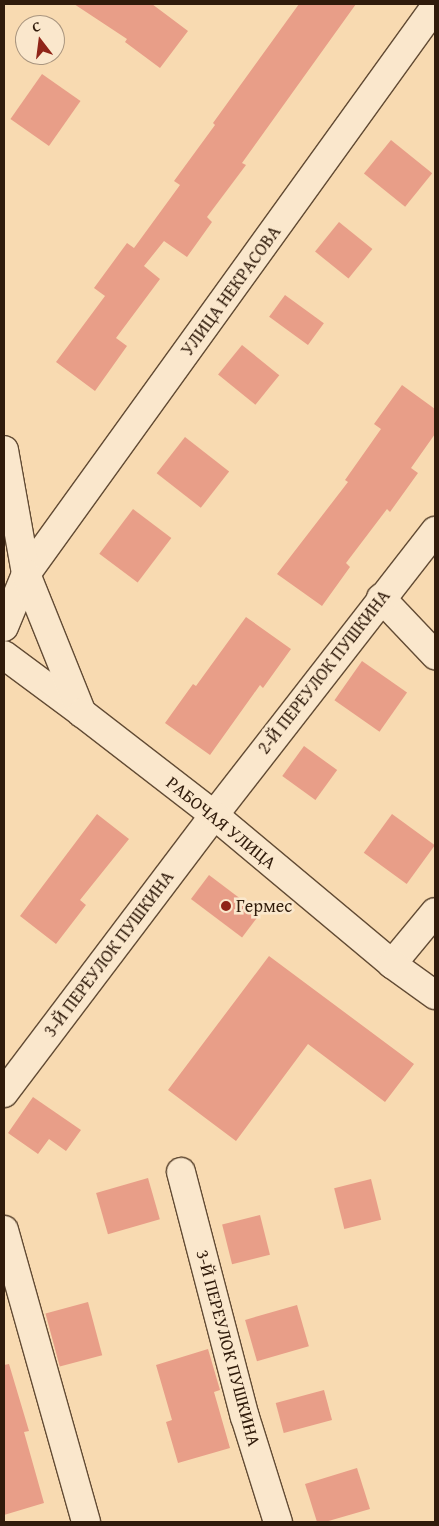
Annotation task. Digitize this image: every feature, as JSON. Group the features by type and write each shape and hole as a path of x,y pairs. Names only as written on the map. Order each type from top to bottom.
{"street":[{"name":"УЛИЦА НЕКРАСОВА","path":"4,627 26,574 435,7"},
{"path":"4,450 26,574 82,713"},
{"name":"2-Й ПЕРЕУЛОК ПУШКИНА","path":"214,815 435,531"},
{"path":"381,598 435,656"},
{"name":"РАБОЧАЯ УЛИЦА","path":"4,655 214,815 392,964 435,995"},
{"name":"3-Й ПЕРЕУЛОК ПУШКИНА","path":"4,1093 214,815"},
{"path":"392,964 435,912"},
{"name":"3-Й ПЕРЕУЛОК ПУШКИНА","path":"181,1172 245,1417 278,1522"},
{"path":"4,1230 86,1522"}],"building":[{"path":"74,4 152,4 188,31 160,68 125,42 127,39"},
{"path":"299,4 356,4 242,163 246,165 207,217 212,222 187,257 164,241 144,266 160,279 116,338 127,346 95,391 56,362 105,296 94,288 127,243 134,248 180,185 174,181 215,125 213,123"},
{"path":"42,74 81,101 49,146 10,119"},
{"path":"391,140 432,173 405,207 364,173"},
{"path":"339,222 372,249 349,279 315,252"},
{"path":"285,295 324,323 308,345 269,317"},
{"path":"242,345 279,375 255,405 218,375"},
{"path":"402,385 435,409 435,434 411,468 418,473 390,512 387,509 346,563 350,567 322,606 277,574 348,482 345,480 381,429 374,424"},
{"path":"185,437 229,471 201,508 157,473"},
{"path":"133,509 171,538 138,583 99,554"},
{"path":"246,617 291,649 263,688 260,685 210,755 165,723 193,684 196,686"},
{"path":"362,661 407,693 380,732 334,700"},
{"path":"304,746 337,770 315,800 282,776"},
{"path":"97,814 129,839 80,900 86,905 56,944 20,916"},
{"path":"392,814 435,845 407,884 364,853"},
{"name":"Гермес","path":"209,875 260,914 242,937 191,899"},
{"path":"269,956 414,1064 385,1102 308,1044 236,1141 168,1090"},
{"path":"33,1097 81,1130 66,1151 49,1139 38,1154 8,1133"},
{"path":"148,1178 160,1219 108,1234 96,1193"},
{"path":"371,1179 381,1220 344,1229 334,1188"},
{"path":"260,1215 270,1255 232,1264 222,1224"},
{"path":"88,1302 102,1355 60,1367 45,1313"},
{"path":"297,1305 309,1346 257,1361 245,1320"},
{"path":"208,1349 220,1390 214,1392 230,1448 178,1463 166,1422 172,1420 156,1365"},
{"path":"9,1364 29,1431 24,1432 44,1503 4,1515 4,1365"},
{"path":"324,1390 332,1420 284,1433 276,1403"},
{"path":"357,1468 370,1509 325,1522 317,1522 305,1484"}],"place":[{"name":"Гермес","path":"226,906"}]}
